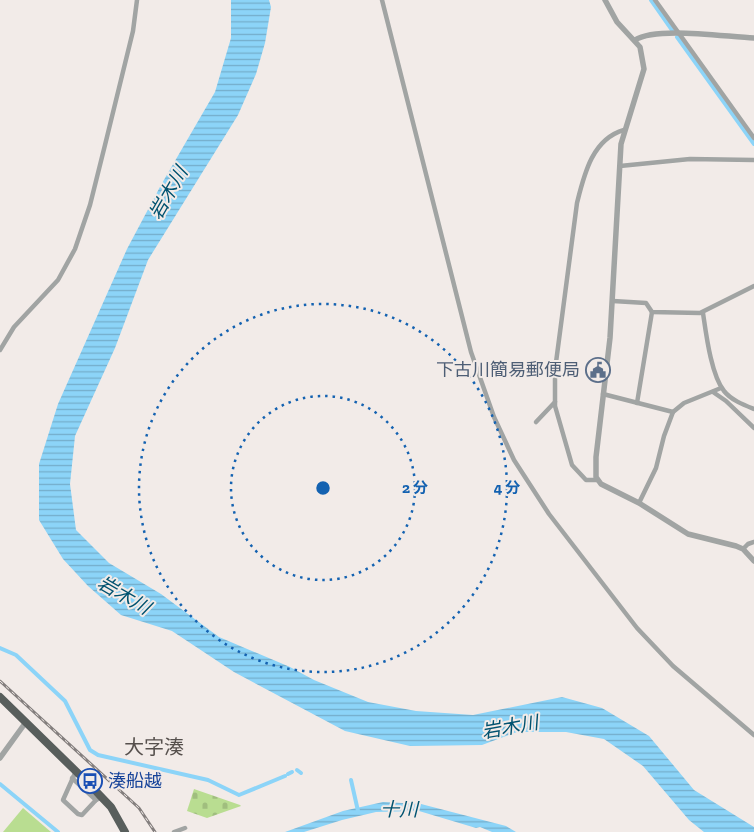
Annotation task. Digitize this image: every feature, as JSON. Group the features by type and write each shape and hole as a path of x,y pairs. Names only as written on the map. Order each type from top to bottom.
{"highway":[{"path":"0,697 74,774 111,807 125,832"}],"street":[{"path":"0,350 14,327 58,280 75,249 90,205 105,145 132,31 137,0"},
{"path":"382,0 471,352 494,417 514,460 549,514 637,628 673,666 754,735"},
{"path":"598,480 595,470 612,301 624,130 639,92 644,69 640,47 617,22 605,0"},
{"path":"655,0 754,138"},
{"path":"635,40 648,34 679,33 754,38"},
{"path":"624,130 614,133 598,148 584,177 577,204 555,370 555,402 558,422 572,464 586,480 598,480 688,534 730,543 743,549 754,561"},
{"path":"620,166 696,159 754,160"},
{"path":"652,312 703,313 754,286"},
{"path":"612,301 646,303 652,312 637,403"},
{"path":"703,313 708,345 721,388 732,398 754,409"},
{"path":"639,503 656,468 666,429 674,412 684,403 721,388"},
{"path":"713,392 726,401 754,428"},
{"path":"603,394 674,412"},
{"path":"536,422 555,402"},
{"path":"743,549 748,544 754,542"},
{"path":"0,758 26,722"},
{"path":"74,774 63,800 78,814 82,815 99,798"},
{"path":"174,832 185,828"}],"green space":[{"path":"194,789 241,806 207,818 187,811"},
{"path":"23,808 51,832 3,832"}],"water":[{"name":"岩木川","path":"231,0 269,0 271,7 265,43 256,74 238,115 148,260 115,348 75,436 70,484 76,530 109,563 161,594 219,637 368,702 416,711 473,715 562,697 602,708 649,736 694,790 754,827 754,832 704,832 689,820 643,766 604,739 566,732 517,732 482,745 410,746 345,731 234,672 172,631 121,615 88,586 63,559 39,520 39,464 58,404 127,249 161,185 215,92 231,38"},
{"name":"十川","path":"383,802 421,804 506,826 516,832 492,832 419,811 376,812 304,832 285,832 343,811"}],"waterway":[{"path":"651,0 672,30"},
{"path":"677,37 754,144"},
{"path":"0,648 16,655 65,701 90,750 98,755 208,780 239,795 285,776"},
{"path":"297,770 301,773"},
{"path":"288,774 292,772"},
{"path":"351,780 358,811"},
{"path":"0,784 58,832"}],"railway":[{"path":"0,681 139,808 155,832"}],"place":[{"name":"下古川簡易郵便局","path":"598,370"},
{"name":"湊船越","path":"90,781"}],"district":[{"name":"大字湊","path":"154,747"}]}
